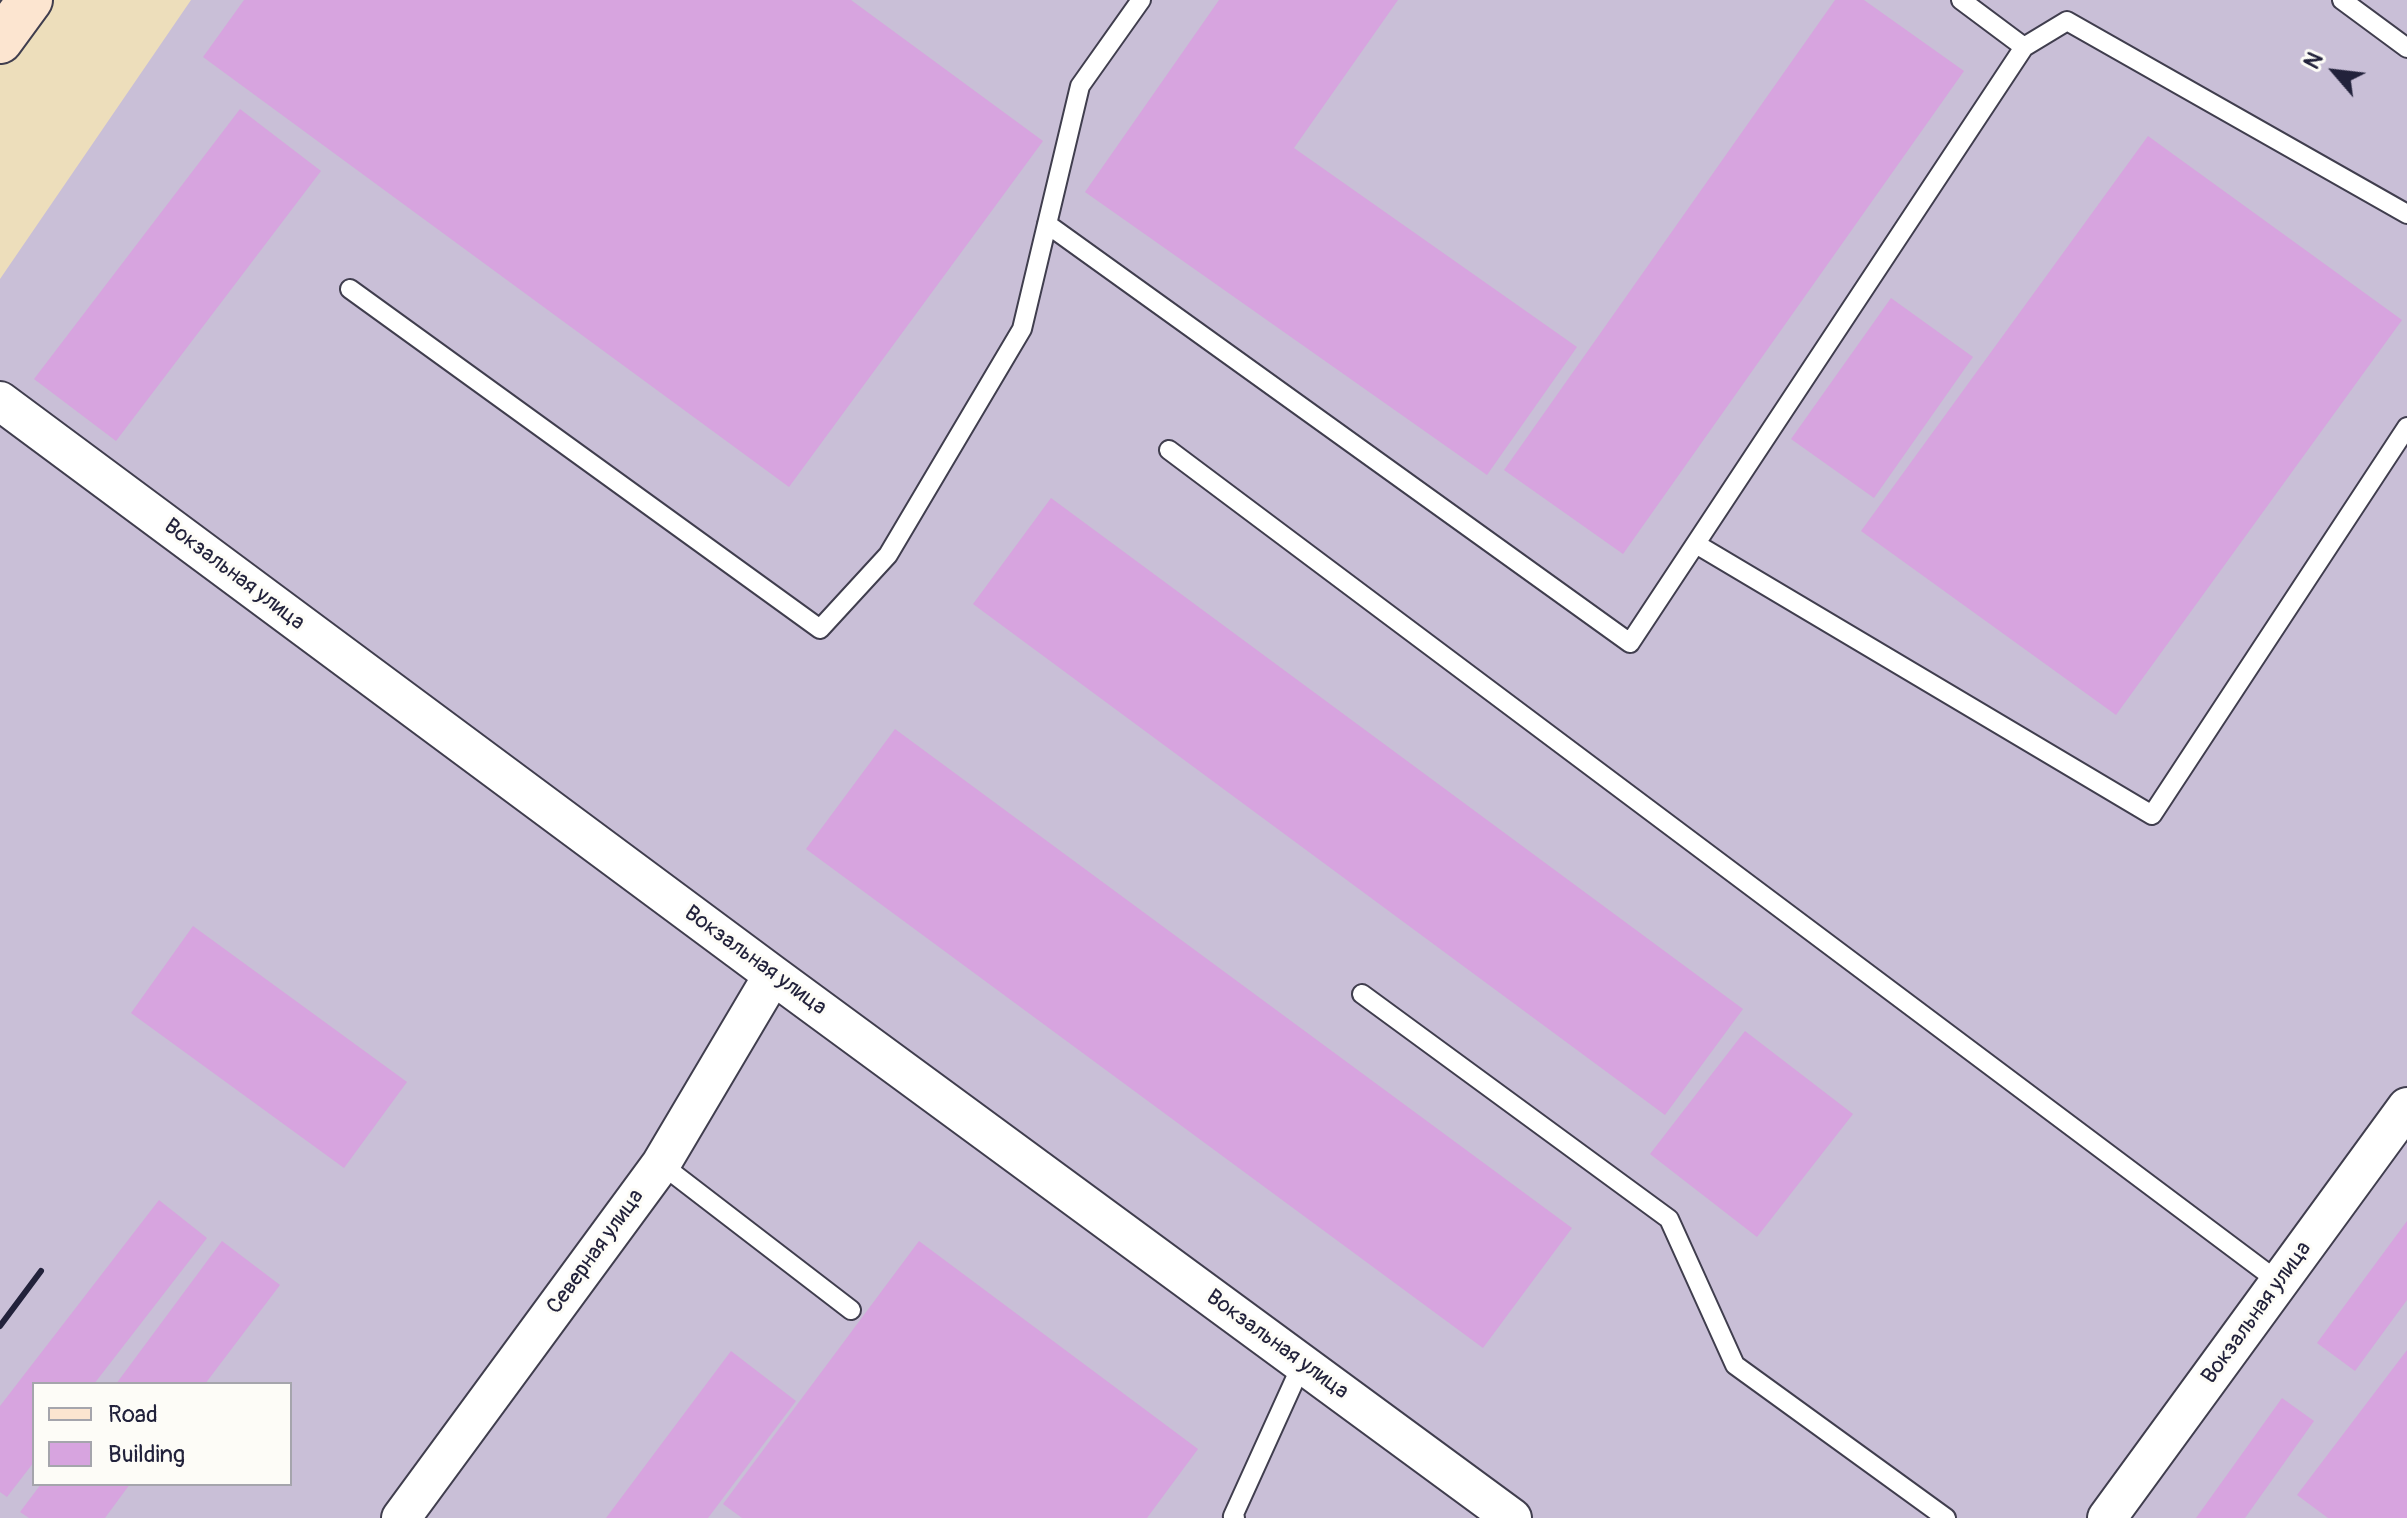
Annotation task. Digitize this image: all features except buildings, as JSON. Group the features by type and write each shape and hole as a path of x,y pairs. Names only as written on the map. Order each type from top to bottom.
{"main road":[{"path":"0,41 30,0"}],"street":[{"name":"Вокзальная улица","path":"0,401 1512,1518"},
{"name":"Северная улица","path":"401,1518 661,1164 773,975"},
{"name":"Вокзальная улица","path":"2107,1518 2407,1107"}],"lane":[{"path":"350,289 820,629 888,555 1022,329 1080,86 1141,0"},
{"path":"1961,0 2024,47"},
{"path":"2342,0 2407,48"},
{"path":"1047,224 1630,643 2024,47 2067,21 2407,214"},
{"path":"1696,544 2152,815 2407,427"},
{"path":"1169,450 2279,1282"},
{"path":"1362,994 1669,1219 1735,1365 1946,1518"},
{"path":"661,1164 851,1310"},
{"path":"1235,1518 1233,1516 1302,1364"}],"shaded area":[{"path":"191,0 2407,0 2407,1518 0,1518 0,279"}],"railway":[{"path":"0,1326 41,1271"}]}
